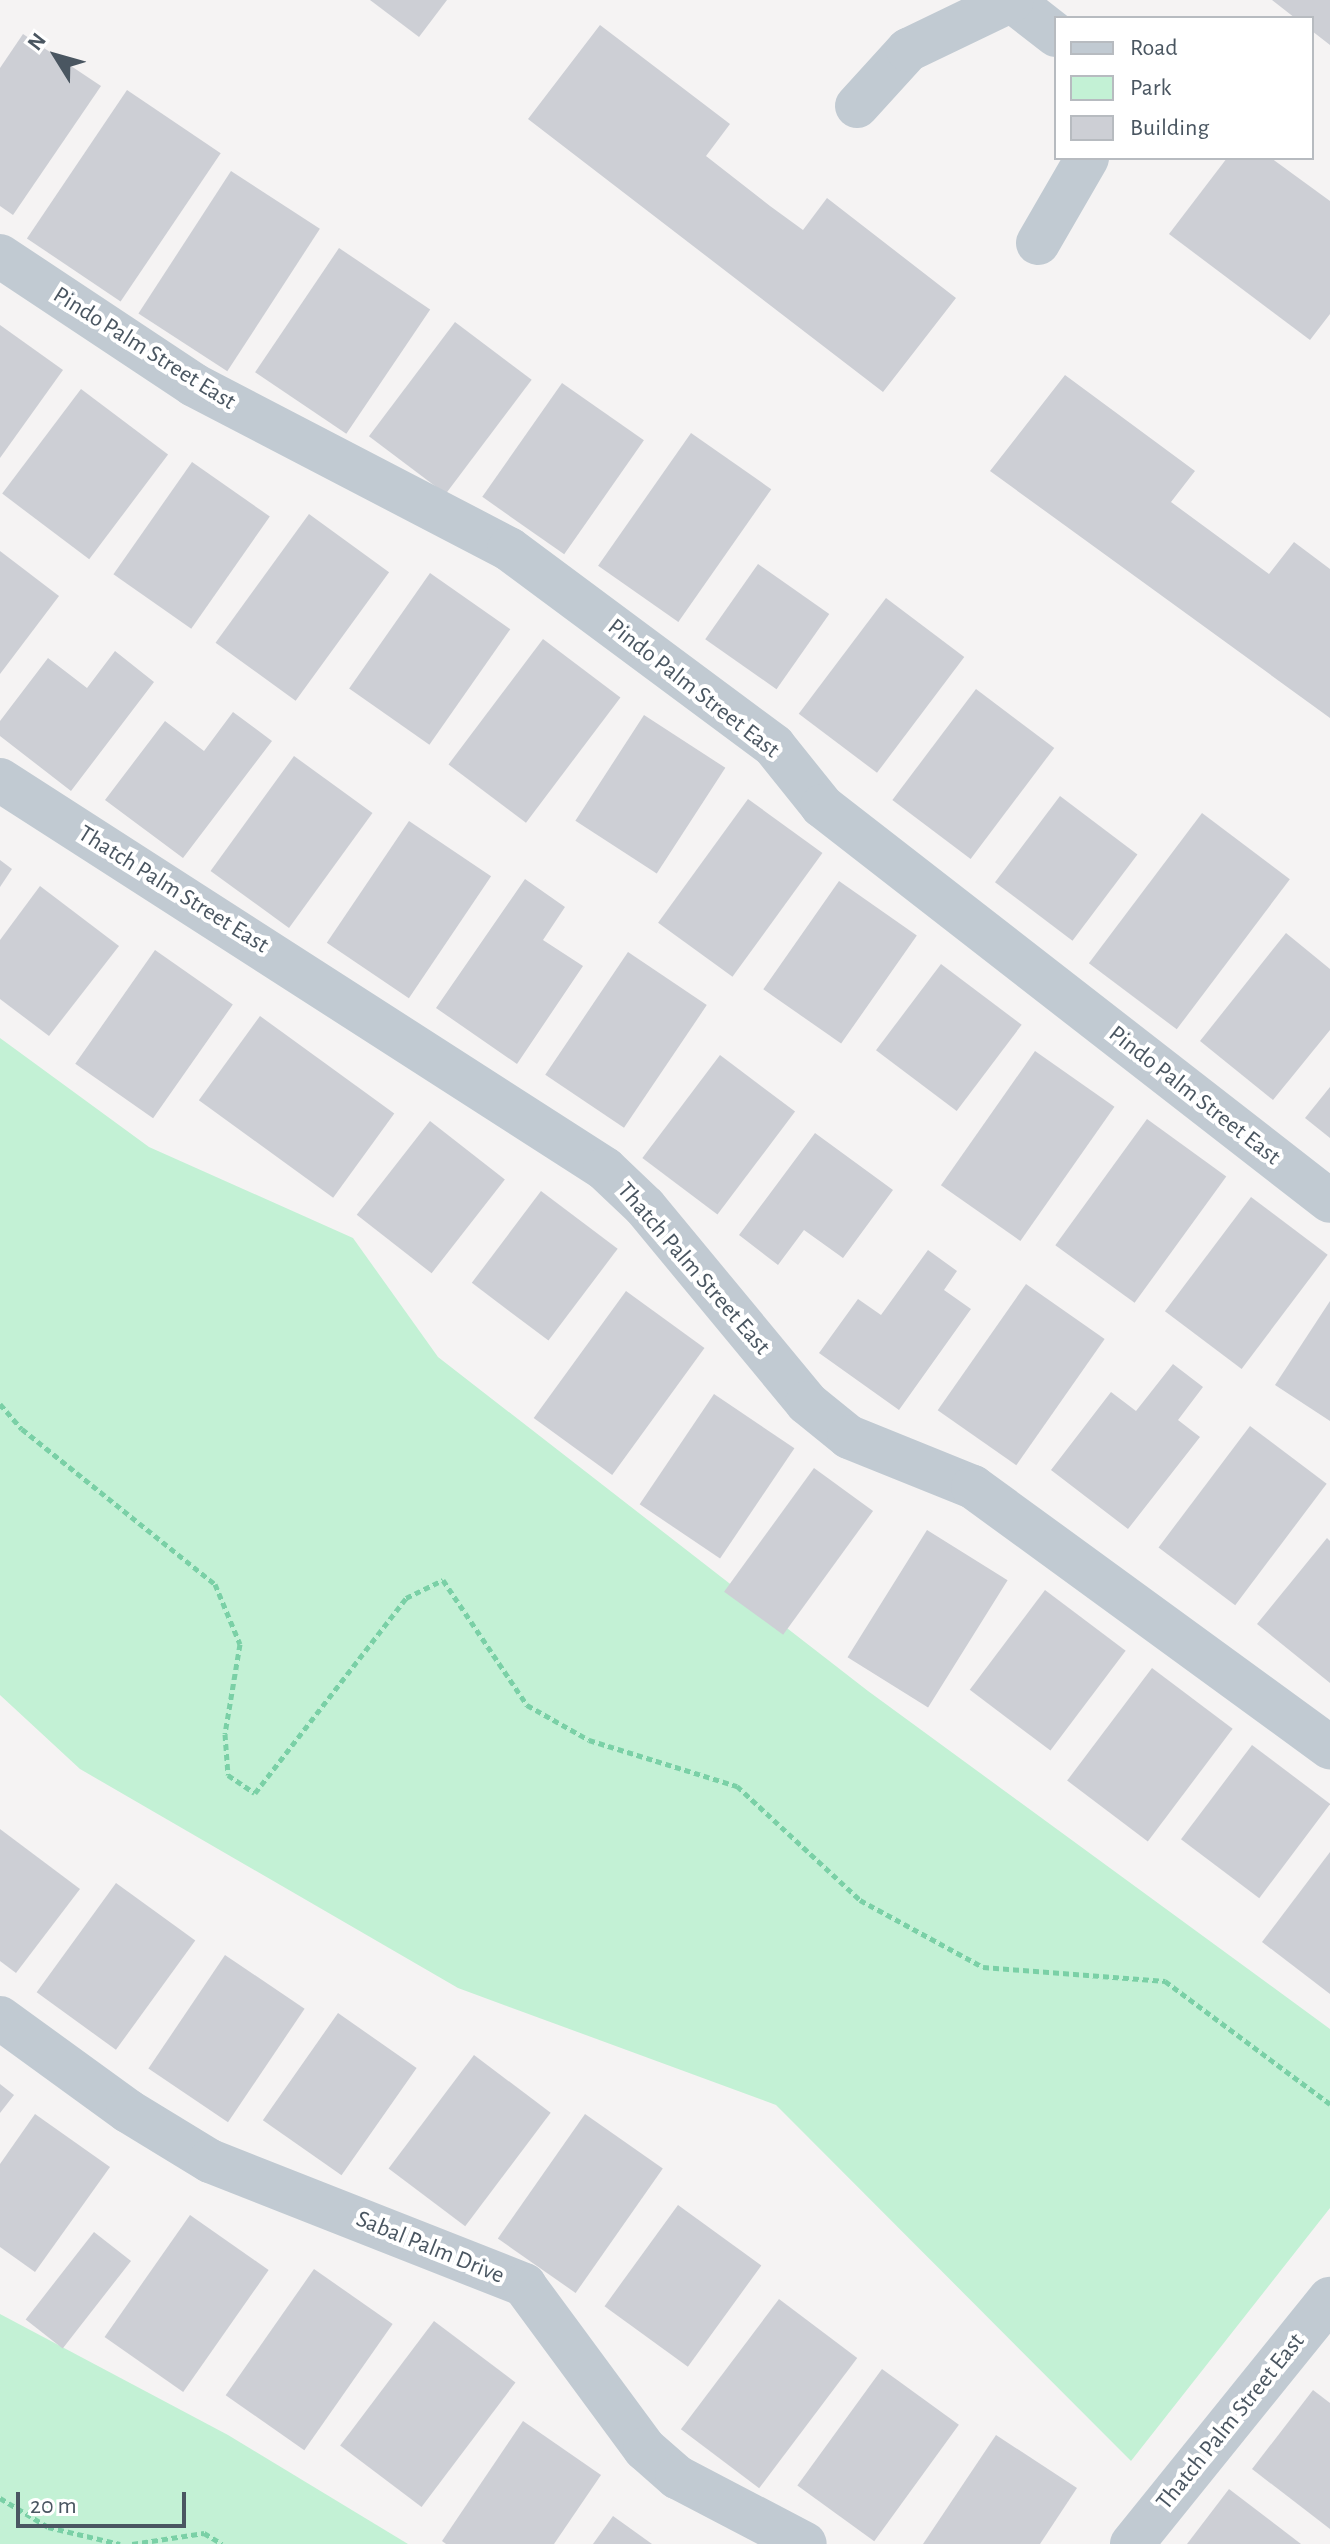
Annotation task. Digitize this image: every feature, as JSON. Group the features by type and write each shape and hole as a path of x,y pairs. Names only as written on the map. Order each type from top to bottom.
{"street":[{"path":"857,106 908,50 1012,0 1054,33"},
{"path":"1038,243 1086,160"},
{"name":"Pindo Palm Street East","path":"0,256 194,385 509,549 774,746 822,806 1330,1201"},
{"name":"Thatch Palm Street East","path":"0,780 605,1169 645,1207 807,1403 849,1437 973,1487 1330,1747"},
{"name":"Sabal Palm Drive","path":"0,2018 128,2111 210,2161 524,2285 645,2449 677,2477 805,2544"},
{"name":"Thatch Palm Street East","path":"1132,2544 1330,2299"}],"path":[{"path":"0,1404 22,1429 215,1584 240,1644 225,1734 228,1775 255,1793 406,1598 443,1580 527,1705 589,1740 737,1786 860,1900 983,1967 1165,1981 1330,2104"},
{"path":"0,2498 48,2527 120,2544"},
{"path":"132,2544 204,2533 222,2544"}],"green space":[{"path":"0,1038 149,1147 353,1238 438,1357 868,1691 1330,2029 1330,2208 1131,2461 776,2105 458,1988 80,1769 0,1695"},
{"path":"0,2314 228,2435 408,2544 0,2544"}],"building":[{"path":"370,0 447,0 419,37"},
{"path":"1272,0 1330,0 1330,45 1314,33 1314,16 1292,16"},
{"path":"600,25 730,124 706,156 770,206 803,230 827,198 956,298 883,392 528,119"},
{"path":"23,34 101,86 13,215 0,206 0,68"},
{"path":"127,90 221,153 121,302 27,238"},
{"path":"1225,160 1274,160 1330,201 1330,314 1310,340 1169,234"},
{"path":"231,171 320,229 227,371 138,314"},
{"path":"339,248 430,310 346,434 255,372"},
{"path":"455,322 532,380 446,494 369,436"},
{"path":"0,325 63,370 0,458"},
{"path":"1065,375 1195,471 1171,502 1269,574 1294,542 1330,569 1330,718 990,471"},
{"path":"562,383 644,440 564,554 482,497"},
{"path":"81,389 168,455 89,559 2,494"},
{"path":"691,433 771,489 678,622 598,566"},
{"path":"192,462 270,516 191,629 113,574"},
{"path":"309,514 389,572 296,701 216,643"},
{"path":"0,551 59,596 0,674"},
{"path":"758,564 829,614 776,689 705,639"},
{"path":"430,573 510,629 429,745 349,689"},
{"path":"886,598 964,657 877,773 799,714"},
{"path":"543,639 620,697 526,823 449,764"},
{"path":"115,651 154,682 71,791 0,736 0,721 48,658 87,688"},
{"path":"976,689 1054,748 971,859 892,800"},
{"path":"233,712 272,741 183,858 105,800 165,721 204,751"},
{"path":"644,715 725,768 657,874 575,821"},
{"path":"294,756 372,813 289,928 211,871"},
{"path":"1060,796 1137,854 1072,941 995,882"},
{"path":"748,799 822,853 732,977 658,923"},
{"path":"1202,813 1290,879 1177,1029 1089,963"},
{"path":"409,821 491,876 409,998 327,943"},
{"path":"0,860 12,869 0,887"},
{"path":"525,879 565,907 543,940 583,966 517,1064 436,1008"},
{"path":"839,881 917,935 841,1044 763,989"},
{"path":"40,886 119,946 49,1036 0,999 0,940"},
{"path":"1286,933 1330,969 1330,1030 1273,1100 1200,1041"},
{"path":"155,950 233,1004 153,1118 75,1064"},
{"path":"628,952 707,1005 624,1128 545,1075"},
{"path":"941,964 1022,1025 957,1111 876,1050"},
{"path":"260,1016 394,1114 333,1198 199,1100"},
{"path":"1035,1051 1114,1107 1020,1241 941,1185"},
{"path":"720,1055 795,1112 717,1215 642,1158"},
{"path":"1330,1087 1330,1138 1305,1118"},
{"path":"1147,1119 1226,1177 1135,1303 1055,1245"},
{"path":"430,1121 505,1179 432,1273 357,1215"},
{"path":"815,1133 893,1190 843,1258 804,1230 778,1265 739,1235"},
{"path":"541,1191 618,1249 548,1341 472,1283"},
{"path":"1251,1197 1328,1255 1242,1369 1165,1311"},
{"path":"928,1250 957,1271 944,1290 971,1309 899,1410 819,1353 858,1299 881,1315"},
{"path":"1026,1284 1105,1339 1016,1465 938,1410"},
{"path":"626,1291 704,1348 612,1475 534,1418"},
{"path":"1330,1301 1330,1421 1275,1385"},
{"path":"1173,1364 1203,1387 1178,1420 1200,1437 1128,1529 1051,1470 1111,1392 1136,1411"},
{"path":"714,1394 794,1448 720,1559 640,1504"},
{"path":"1250,1426 1327,1484 1235,1605 1159,1547"},
{"path":"814,1468 873,1511 783,1635 724,1592"},
{"path":"927,1530 1008,1580 928,1708 848,1657"},
{"path":"1327,1538 1330,1541 1330,1683 1257,1624"},
{"path":"1045,1590 1126,1651 1050,1751 970,1690"},
{"path":"1152,1668 1233,1729 1148,1841 1067,1781"},
{"path":"1252,1745 1330,1804 1259,1898 1181,1839"},
{"path":"0,1829 80,1889 16,1973 0,1961"},
{"path":"1330,1852 1330,1994 1262,1942"},
{"path":"116,1883 195,1941 116,2050 37,1992"},
{"path":"225,1955 305,2009 228,2122 148,2069"},
{"path":"338,2013 417,2068 342,2175 263,2120"},
{"path":"474,2055 551,2113 465,2226 389,2168"},
{"path":"0,2084 14,2095 0,2113"},
{"path":"35,2114 110,2167 35,2272 0,2247 0,2164"},
{"path":"585,2114 663,2168 576,2293 498,2239"},
{"path":"678,2205 761,2266 688,2367 605,2306"},
{"path":"190,2215 269,2270 183,2392 105,2337"},
{"path":"94,2232 131,2261 63,2348 26,2319"},
{"path":"314,2269 393,2324 304,2450 226,2395"},
{"path":"779,2299 857,2358 759,2488 681,2429"},
{"path":"434,2321 515,2382 422,2507 340,2446"},
{"path":"882,2369 959,2425 874,2541 797,2485"},
{"path":"1313,2390 1330,2403 1330,2529 1252,2469"},
{"path":"523,2421 601,2475 554,2544 446,2544 442,2541"},
{"path":"996,2435 1077,2488 1040,2544 923,2544"},
{"path":"1229,2489 1301,2544 1187,2544"},
{"path":"613,2516 652,2544 593,2544"}]}
